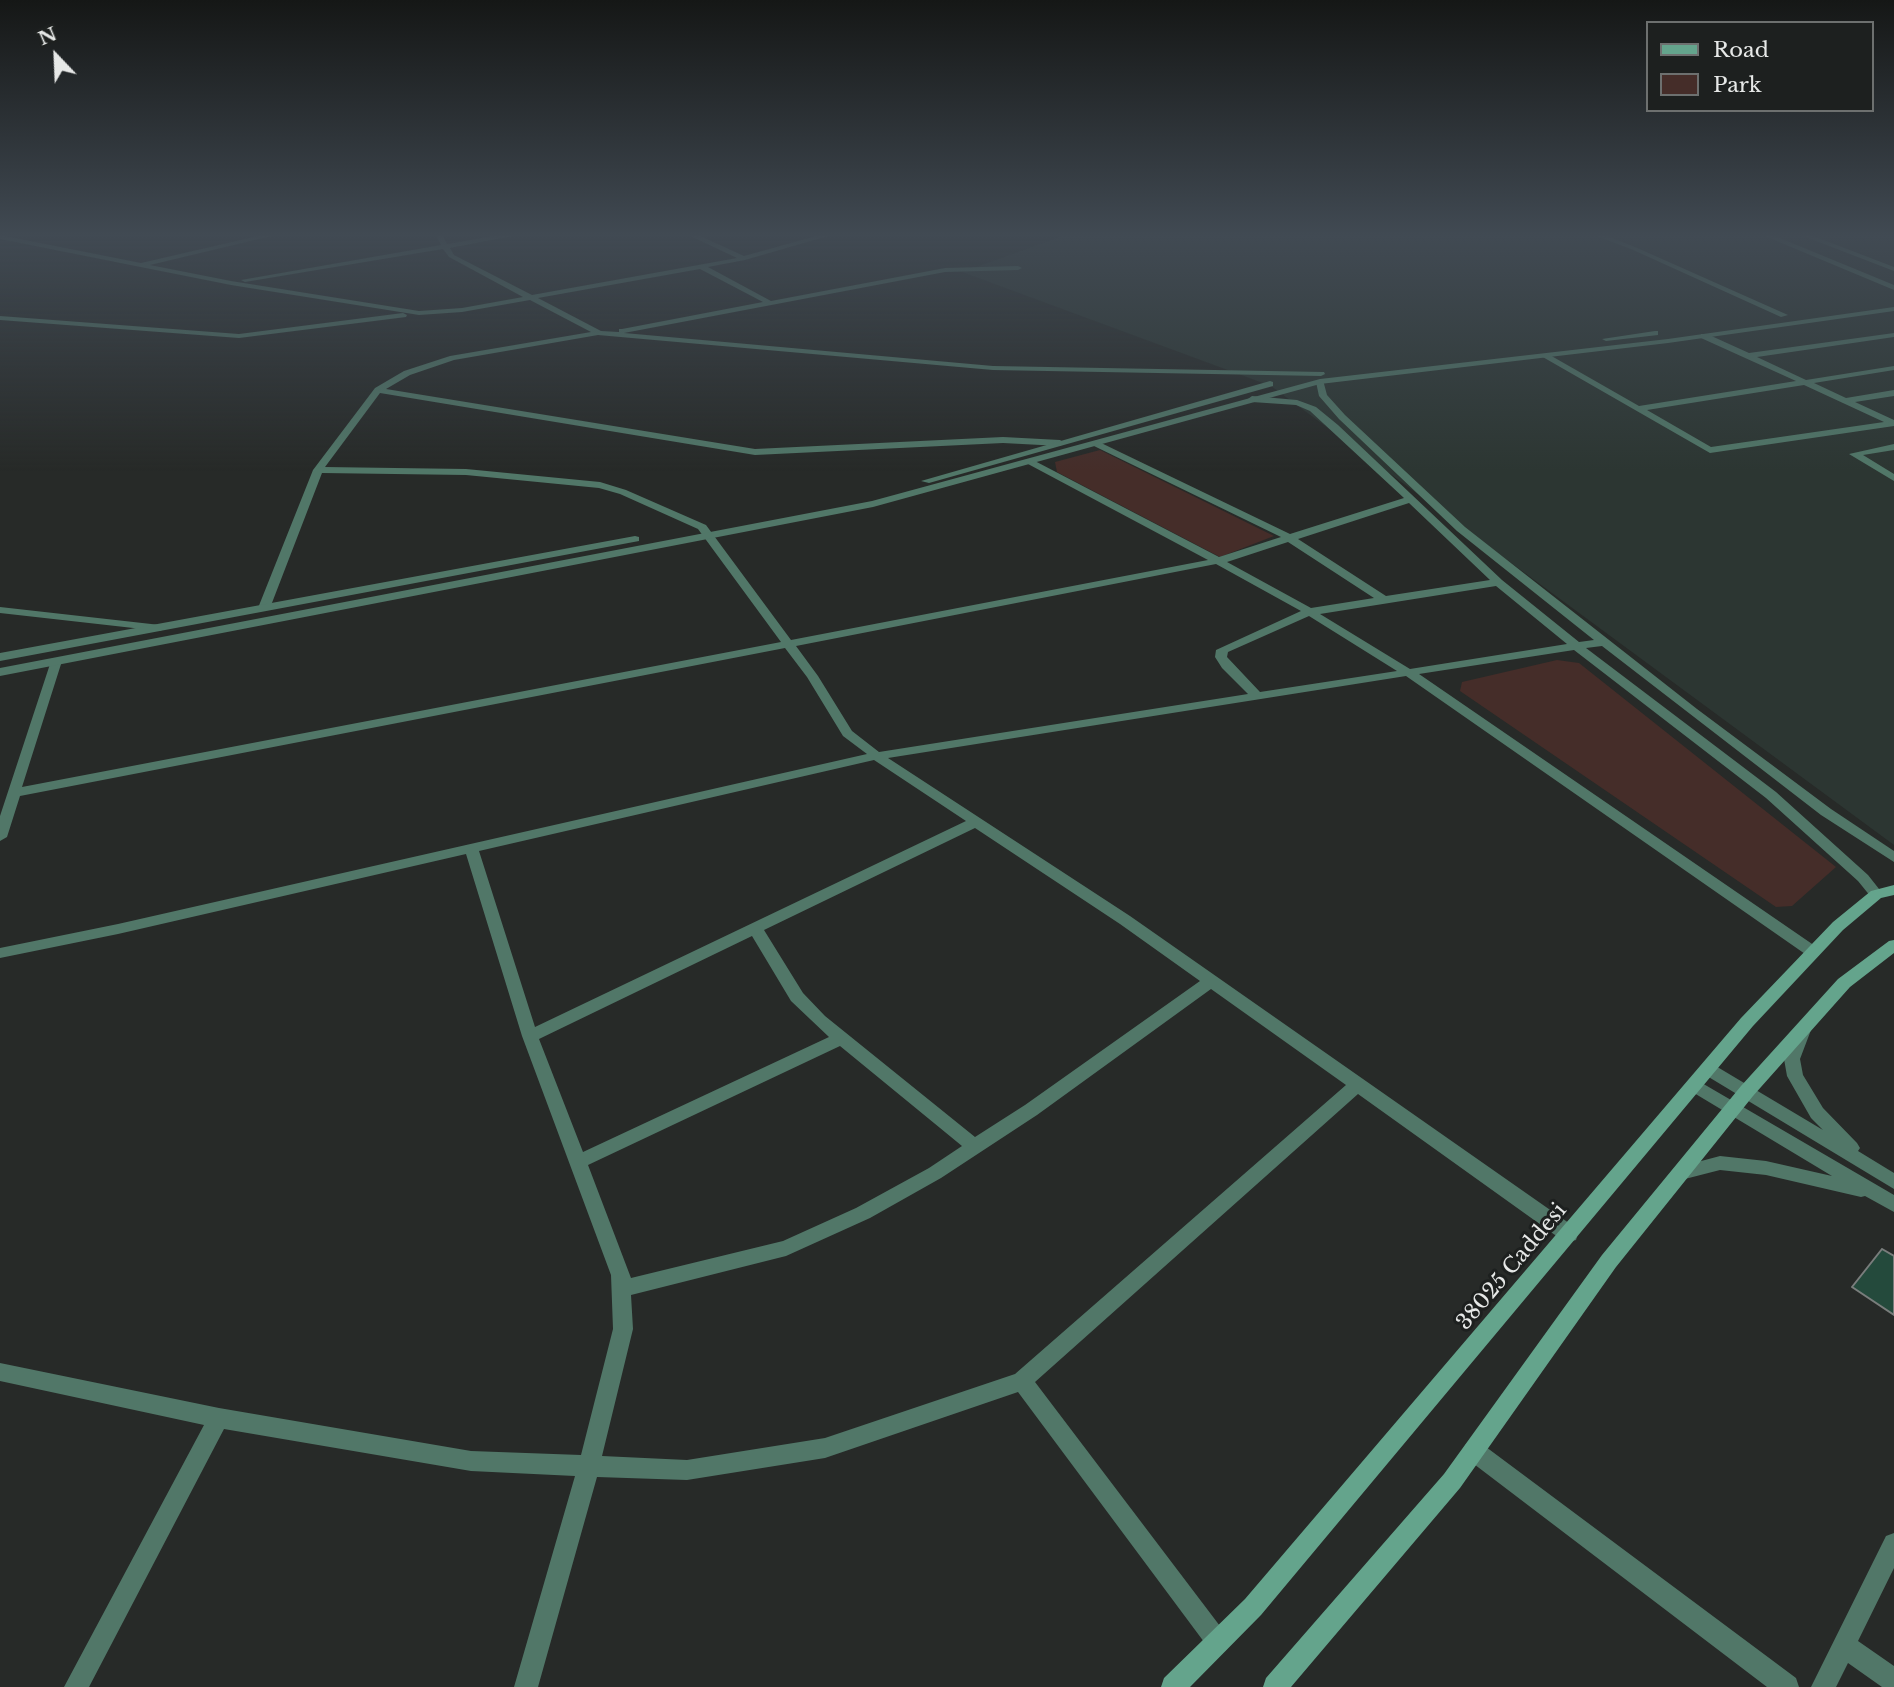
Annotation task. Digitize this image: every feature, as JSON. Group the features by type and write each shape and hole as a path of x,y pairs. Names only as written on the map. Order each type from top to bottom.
{"main road":[{"name":"38025 Caddesi","path":"1174,1687 1253,1607 1708,1069 1813,952 1885,892"},
{"path":"1282,1681 1452,1481 1609,1261 1747,1091 1844,983 1894,945"}],"street":[{"path":"0,318 239,336 423,313"},
{"path":"561,313 599,333 993,368 1321,378 1545,356 1868,313"},
{"path":"264,608 318,471 330,449 378,390 407,373 453,358 705,313"},
{"path":"1779,313 1784,315"},
{"path":"0,672 876,495 1223,396 1321,378 1805,313"},
{"path":"1748,356 1894,335"},
{"path":"1704,336 1894,423"},
{"path":"1545,356 1710,450 1894,423"},
{"path":"1638,409 1894,368"},
{"path":"0,657 264,608 873,504 1097,444 1321,378"},
{"path":"1321,378 1323,396 1336,411 1461,529 1603,642 1826,811 1894,857"},
{"path":"378,390 755,452 1003,440 1060,443"},
{"path":"1844,401 1894,393"},
{"path":"1252,399 1280,400 1312,409 1335,426 1498,582 1576,646 1772,795 1844,860 1885,892"},
{"path":"1312,409 1325,405 1336,411"},
{"path":"1097,444 1288,537 1383,599"},
{"path":"1894,447 1854,454 1894,478"},
{"path":"1031,462 1219,561 1409,673 1813,952"},
{"path":"318,471 466,472 600,485 623,492 705,531 787,643 847,733 877,756 1211,981 1569,1234"},
{"path":"14,793 1219,561 1410,499"},
{"path":"1258,697 1226,665 1221,657 1222,650 1309,612 1498,582"},
{"path":"0,610 160,628"},
{"path":"0,953 118,929 877,756 1603,642"},
{"path":"0,836 57,661"},
{"path":"530,1036 976,822"},
{"path":"471,847 530,1036 621,1275 622,1289 623,1329 589,1466 526,1687"},
{"path":"755,928 797,997 841,1038 975,1147"},
{"path":"622,1289 786,1248 863,1213 975,1147 1211,981"},
{"path":"1804,1028 1792,1059 1795,1076 1817,1113 1841,1140 1892,1181"},
{"path":"578,1162 841,1038"},
{"path":"1708,1069 1892,1181"},
{"path":"0,1372 219,1418 471,1461 687,1470 825,1448 1022,1381 1358,1084"},
{"path":"1695,1085 1886,1199"},
{"path":"1681,1173 1720,1163 1766,1168 1886,1199"},
{"path":"1022,1381 1218,1642"},
{"path":"76,1687 219,1418"},
{"path":"1474,1451 1787,1687"},
{"path":"1823,1687 1894,1544"},
{"path":"1843,1644 1894,1681"}],"shaded area":[{"path":"1072,313 1894,313 1894,845 1271,386"}],"green space":[{"path":"1100,450 1274,536 1220,557 1057,472 1055,462"},
{"path":"1557,660 1579,663 1836,867 1792,906 1776,907 1460,691 1462,682"}],"building":[{"path":"1882,1249 1894,1256 1894,1315 1852,1287"}]}
